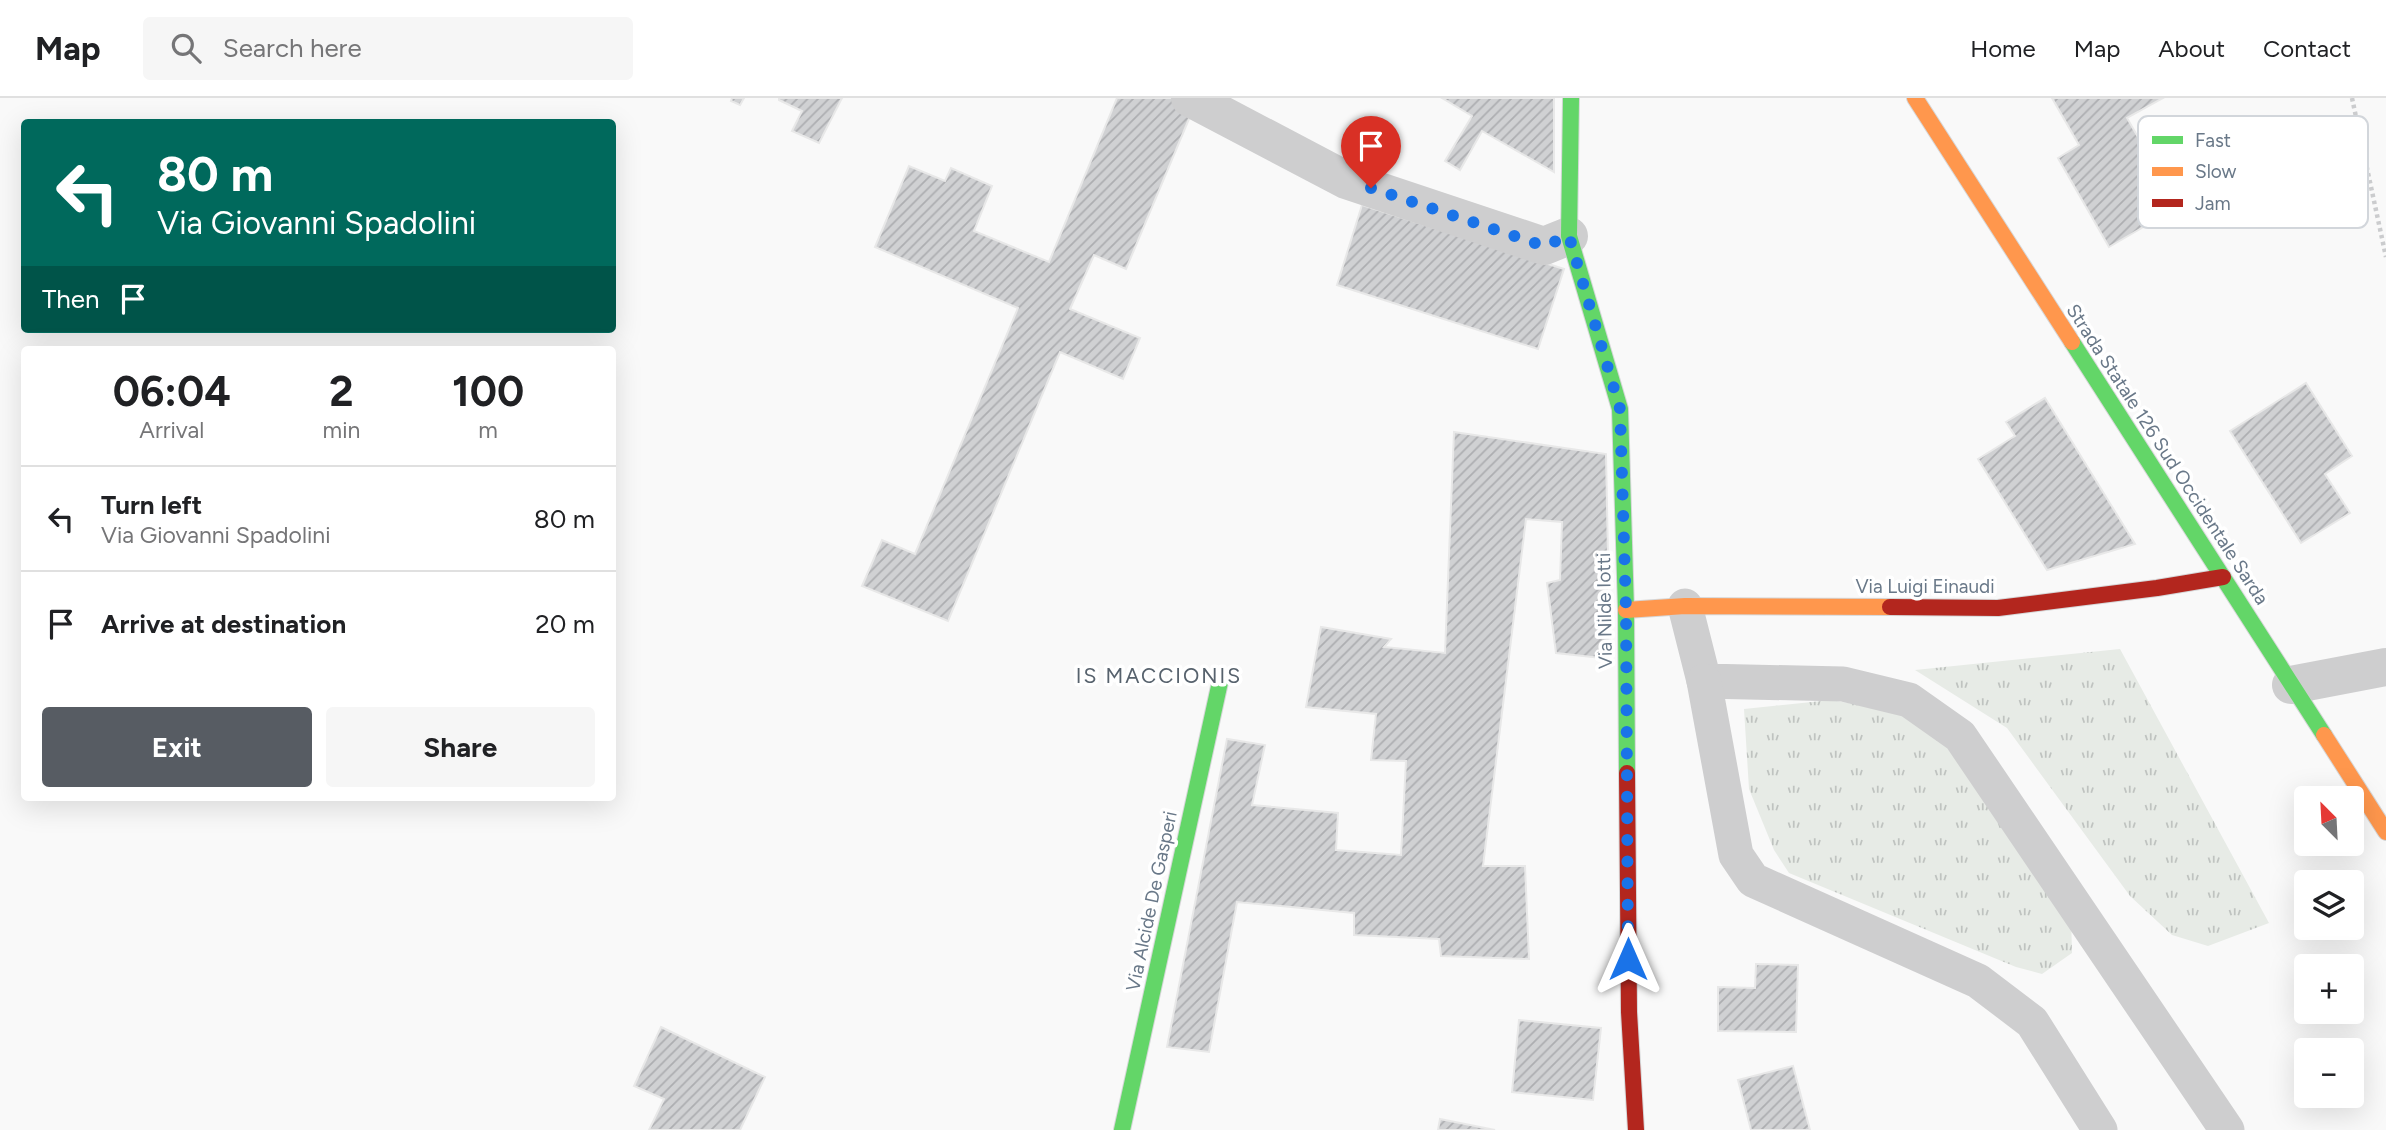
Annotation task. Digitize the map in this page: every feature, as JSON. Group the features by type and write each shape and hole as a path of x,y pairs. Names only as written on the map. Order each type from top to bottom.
{"street":[{"path":"1190,98 1346,180 1544,246 1569,236"},
{"name":"Via Nilde Iotti","path":"1571,98 1569,236 1620,409 1626,610 1629,1012 1636,1130"},
{"name":"Strada Statale 126 Sud Occidentale Sarda","path":"1914,98 2386,832"},
{"name":"Via Luigi Einaudi","path":"1626,610 1685,606 1998,607 2157,588 2223,577"},
{"path":"2291,685 2386,667"},
{"name":"Via Alcide De Gasperi","path":"1122,1130 1220,681"}],"lane":[{"path":"1685,606 1704,681 1736,855 1754,880 1978,981 2032,1022 2100,1130"},
{"path":"1704,681 1843,684 1909,701 1960,736 2227,1130"}],"path":[{"path":"2352,98 2356,116"},
{"path":"2368,173 2386,257"}],"green space":[{"path":"2120,649 2269,923 2208,946 2172,935 2130,896 2007,728 1915,670"},
{"path":"1831,700 1911,714 1949,736 2071,915 2072,953 2042,974 2016,967 1789,873 1774,850 1749,789 1744,709"}],"building":[{"path":"732,98 744,98 740,105 731,101"},
{"path":"779,98 842,98 819,143 792,131 802,111"},
{"path":"1117,98 1172,98 1194,107 1126,269 1094,255 1070,309 1140,338 1123,379 1060,352 948,621 862,586 882,540 915,554 1018,308 875,247 909,166 945,181 951,168 992,186 974,231 1049,262"},
{"path":"1442,98 1554,98 1554,172 1482,131 1460,170 1445,161 1472,116"},
{"path":"2052,98 2163,98 2127,118 2138,137 2138,228 2142,228 2109,247 2058,158 2079,145"},
{"path":"1362,205 1564,269 1538,349 1337,285"},
{"path":"2306,383 2352,456 2325,474 2350,513 2301,543 2230,431"},
{"path":"2045,398 2135,544 2047,570 1978,459 2015,436 2006,422"},
{"path":"1454,432 1606,454 1610,659 1556,653 1547,583 1560,580 1562,522 1526,519 1483,866 1525,866 1529,959 1441,956 1439,939 1354,935 1354,913 1237,902 1209,1052 1167,1047 1227,739 1265,745 1252,805 1338,813 1336,850 1401,855 1406,761 1371,760 1376,714 1306,707 1321,627 1391,639 1384,647 1445,653"},
{"path":"1756,964 1798,965 1796,1032 1718,1031 1718,987 1755,988"},
{"path":"1519,1020 1601,1028 1593,1100 1512,1092"},
{"path":"661,1027 765,1077 740,1130 649,1130 664,1099 634,1086"},
{"path":"1793,1066 1810,1130 1751,1130 1738,1080"},
{"path":"1440,1119 1495,1130 1438,1130"}],"traffic: fast":[{"path":"1571,98 1569,236 1620,409 1626,610 1627,773"},
{"path":"2072,342 2324,735"},
{"path":"1122,1130 1220,682"}],"traffic: slow":[{"path":"1915,98 2072,342"},
{"path":"1626,610 1685,606 1890,607"},
{"path":"2324,735 2386,832"}],"traffic: jam":[{"path":"1890,607 1998,608 2223,577"},
{"path":"1627,773 1629,1012 1636,1130"}],"district":[{"name":"IS MACCIONIS","path":"1159,676"}],"route":[{"path":"1371,188 1544,246 1569,236 1620,409 1626,610 1628,959"}]}
